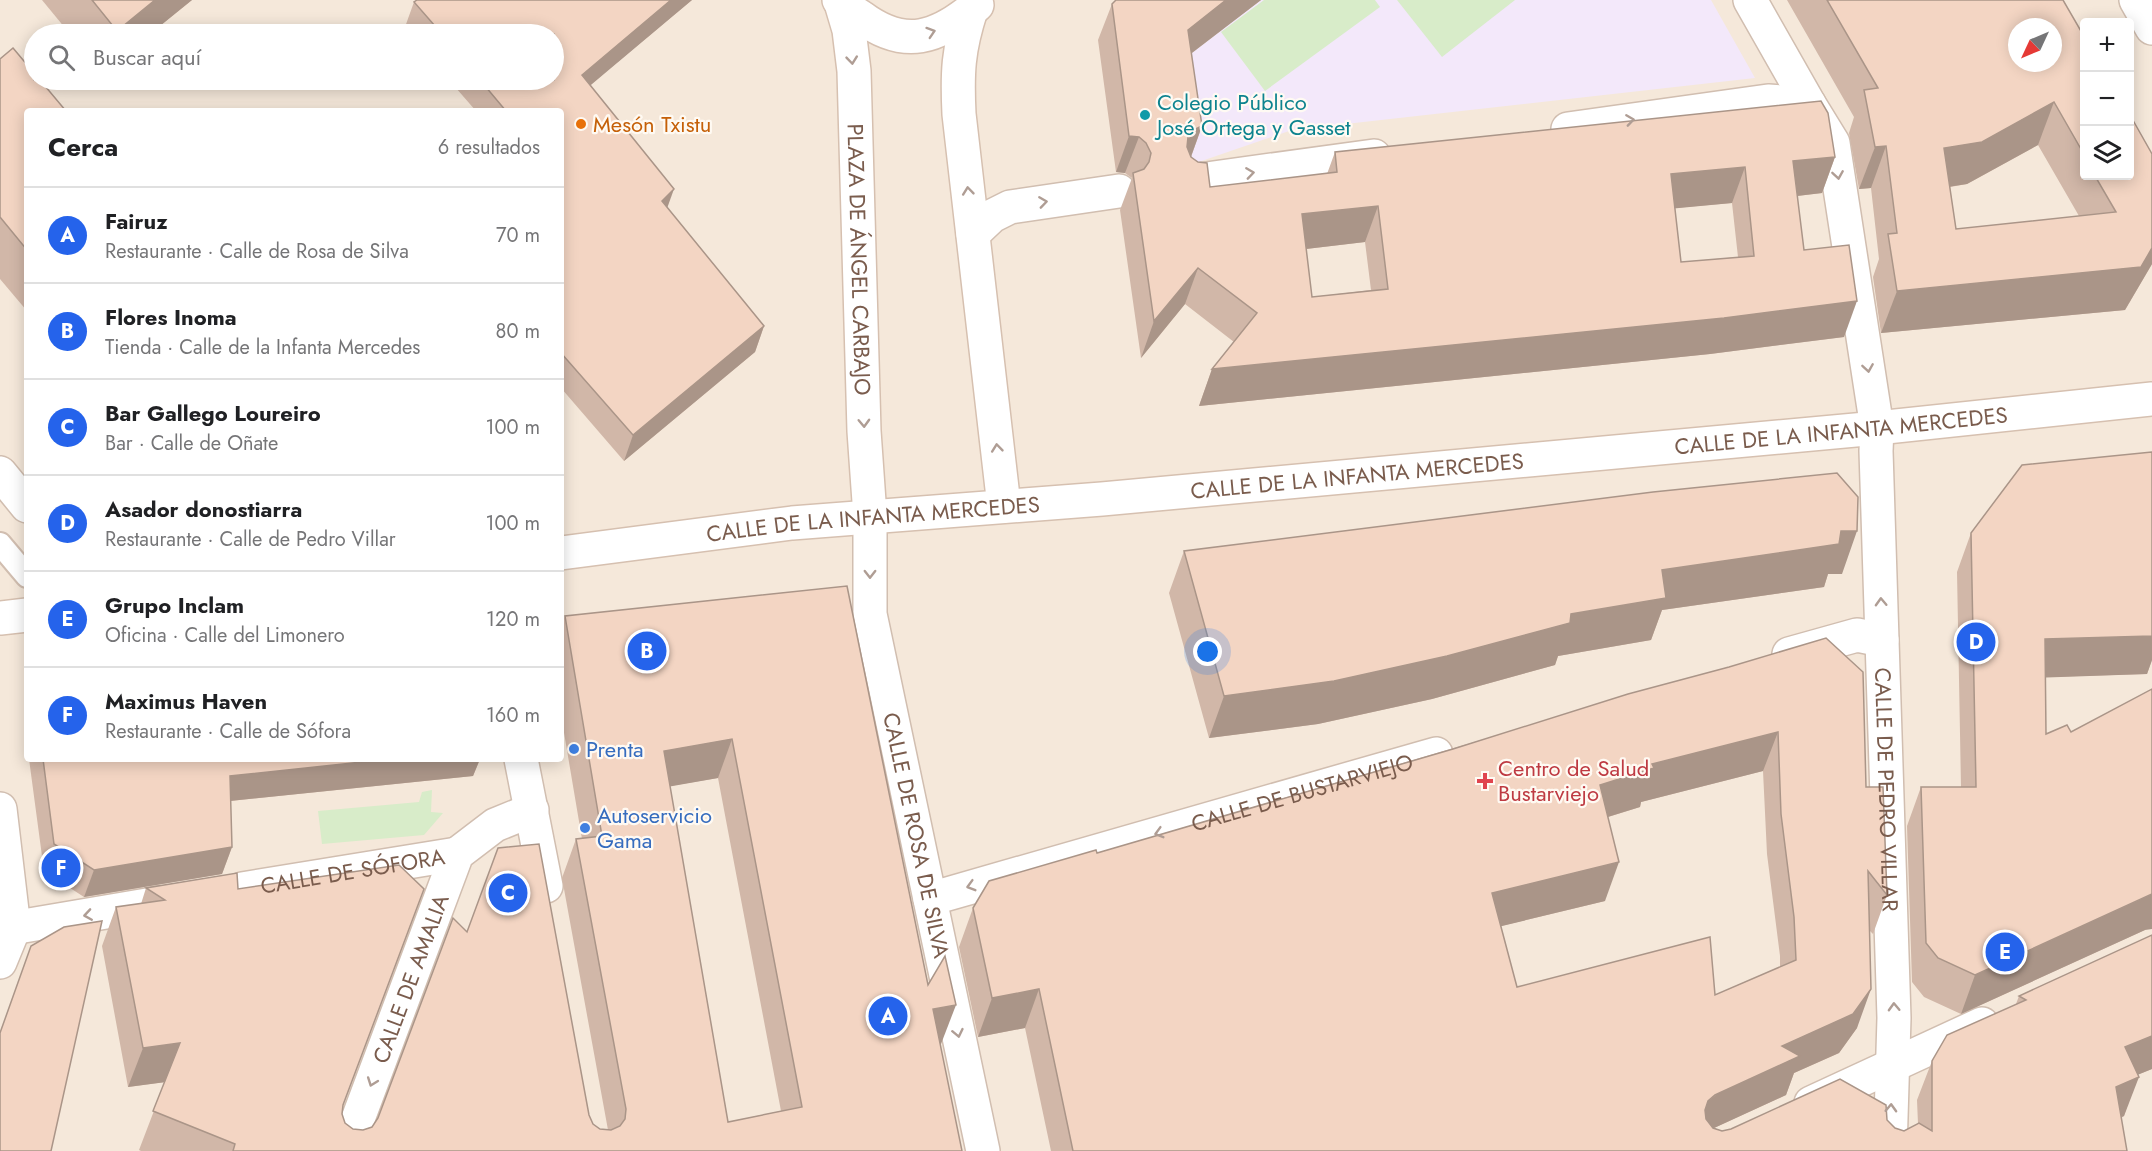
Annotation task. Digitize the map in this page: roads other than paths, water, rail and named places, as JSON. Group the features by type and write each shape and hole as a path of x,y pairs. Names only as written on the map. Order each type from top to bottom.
{"street":[{"path":"1750,0 1833,143 1877,428"},
{"path":"2136,0 2152,28"},
{"path":"840,1 885,33 907,39 936,32 977,5"},
{"name":"PLAZA DE ÁNGEL CARBAJO","path":"840,1 849,30 854,71 864,431 870,516"},
{"path":"977,5 960,44 957,72 1004,506"},
{"path":"1533,134 1768,101 1809,104"},
{"path":"1192,181 1404,152"},
{"path":"973,234 992,216 1010,207 1119,191"},
{"name":"CALLE DE LA INFANTA MERCEDES","path":"564,553 792,523 1877,428 2152,399"},
{"name":"CALLE DE PEDRO VILLAR","path":"1877,428 1894,1018 1890,1151"},
{"path":"0,473 24,502"},
{"name":"CALLE DE ROSA DE SILVA","path":"870,516 870,614 983,1151"},
{"path":"0,618 24,615"},
{"path":"1765,661 1857,635 1882,640"},
{"name":"CALLE DE BUSTARVIEJO","path":"930,899 1469,745"},
{"path":"522,762 551,916"},
{"path":"0,809 7,929 0,962"},
{"path":"457,854 495,825 532,810"},
{"name":"CALLE DE SÓFORA","path":"7,929 457,854"},
{"name":"CALLE DE AMALIA","path":"346,1151 457,854"},
{"path":"1783,1116 2011,1011"}],"lane":[{"path":"0,544 24,572"}],"place":[{"name":"Colegio Público José Ortega y Gasset","path":"1145,115"},
{"name":"Mesón Txistu","path":"581,124"},
{"name":"Asador donostiarra","path":"1976,642"},
{"name":"Flores Inoma","path":"647,651"},
{"name":"Prenta","path":"574,749"},
{"name":"Centro de Salud Bustarviejo","path":"1485,781"},
{"name":"Autoservicio Gama","path":"585,828"},
{"name":"Maximus Haven","path":"61,868"},
{"name":"Bar Gallego Loureiro","path":"508,893"},
{"name":"Grupo Inclam","path":"2005,952"},
{"name":"Fairuz","path":"888,1016"}]}
